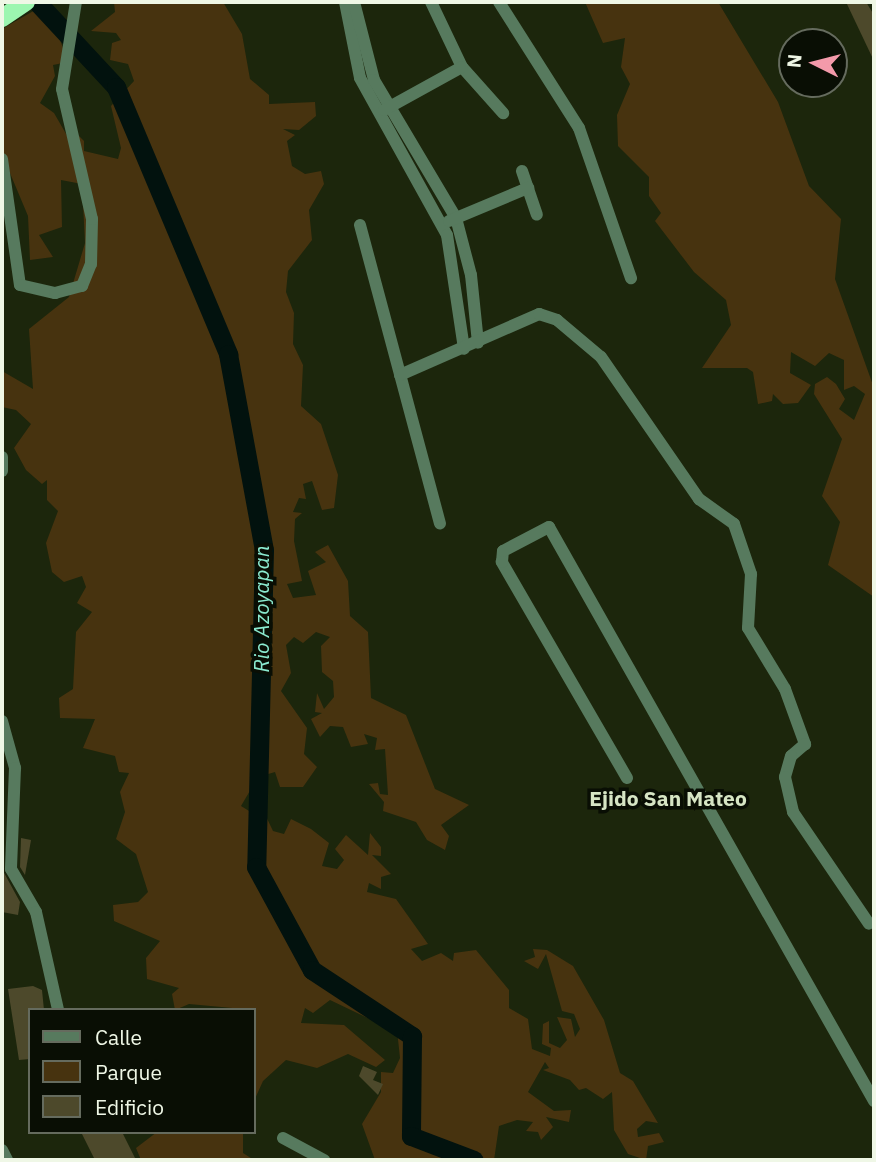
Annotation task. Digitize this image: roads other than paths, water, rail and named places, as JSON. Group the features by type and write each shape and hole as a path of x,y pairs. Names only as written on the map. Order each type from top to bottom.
{"highway":[{"path":"2,18 26,2"}],"street":[{"path":"2,159 25,291 55,293 82,286 91,264 86,170 64,82 75,27 76,2"},
{"path":"345,2 360,78 442,224 464,349"},
{"path":"354,2 374,79 456,218 471,275 478,343"},
{"path":"431,2 462,67 503,113"},
{"path":"499,2 579,128 631,278"},
{"path":"378,113 462,67"},
{"path":"522,171 537,215"},
{"path":"442,224 528,188"},
{"path":"360,225 440,523"},
{"path":"400,375 539,314 557,320 601,357 699,499 734,524 751,574 748,628 785,689 805,744 791,755 785,777 793,812 869,924"},
{"path":"2,457 2,471"},
{"path":"627,778 502,562 503,551 549,527 874,1101"},
{"path":"2,721 15,768 11,869 36,912 58,1008"},
{"path":"284,1138 324,1160"},
{"path":"2,1150 7,1160"}],"waterway":[{"name":"Rio Azoyapan","path":"37,2 116,87 228,354 264,550 256,867 312,970 412,1036 411,1136 474,1160"}],"district":[{"name":"Ejido San Mateo","path":"668,798"}]}
